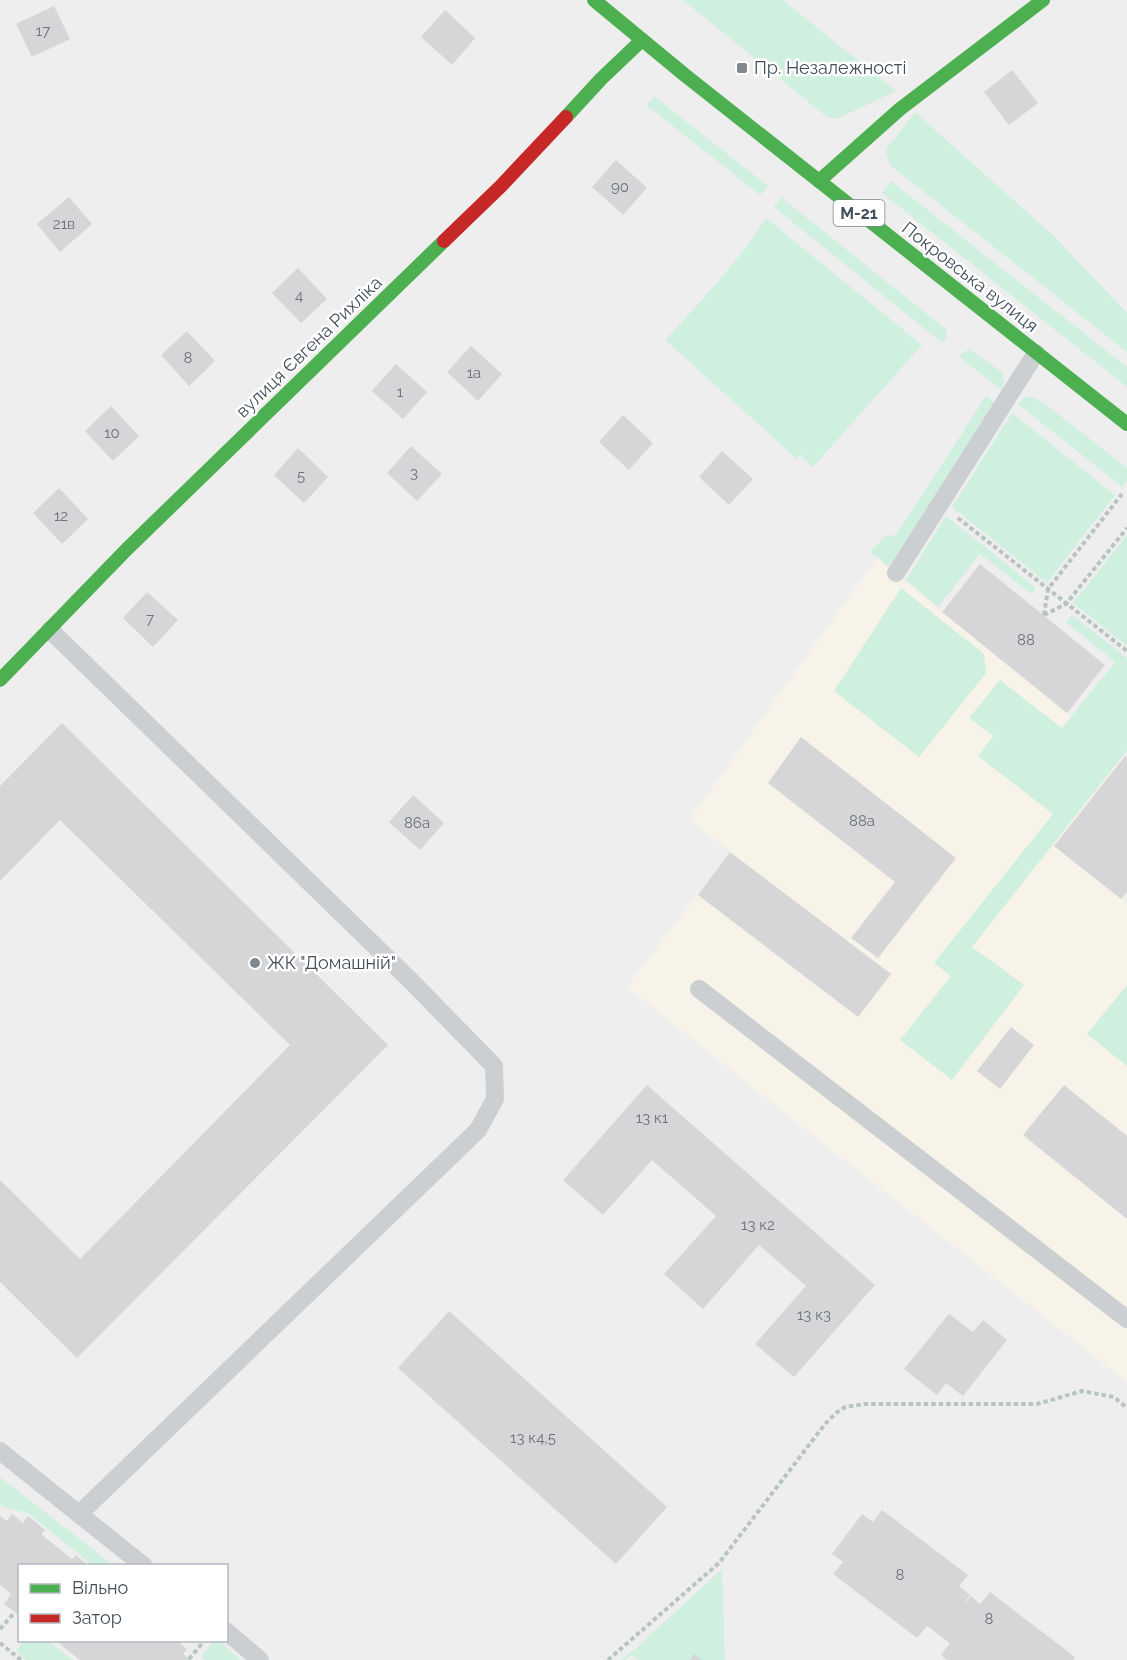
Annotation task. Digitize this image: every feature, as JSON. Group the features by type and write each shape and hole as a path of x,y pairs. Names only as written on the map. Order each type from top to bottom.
{"main road":[{"name":"Покровська вулиця","path":"594,0 819,182 1127,424"},
{"path":"819,182 849,152 907,102 1043,0"},
{"name":"вулиця Євгена Рихліка","path":"0,680 127,549 501,186 601,79 642,40"}],"lane":[{"path":"896,573 1036,353"},
{"path":"50,630 395,966 494,1066 495,1099 477,1130 79,1514"},
{"path":"699,989 1127,1319"},
{"path":"0,1451 142,1564"},
{"path":"228,1633 260,1660"}],"path":[{"path":"1122,494 1048,589 1044,615 1066,603 1127,528"},
{"path":"940,504 1127,651"},
{"path":"608,1660 719,1563 813,1438 836,1413 845,1407 865,1404 1037,1404 1082,1391 1113,1397 1127,1408"},
{"path":"0,1629 15,1612"},
{"path":"189,1659 203,1642"},
{"path":"0,1643 21,1660"}],"shaded area":[{"path":"877,558 941,611 980,564 1105,665 1067,713 1127,758 1127,892 1122,899 1127,904 1127,1382 627,987 730,852 690,819"}],"green space":[{"path":"683,0 783,0 896,91 837,119 828,118"},
{"path":"654,96 768,186 760,195 646,105"},
{"path":"915,112 1054,236 1127,313 1127,352 891,166 886,154 887,148"},
{"path":"891,181 1127,367 1127,387 882,193"},
{"path":"781,197 947,330 946,338 942,343 774,207"},
{"path":"766,218 922,345 813,467 800,455 797,459 665,340 731,266"},
{"path":"970,350 1002,372 1004,383 1002,390 959,357 965,351"},
{"path":"986,396 994,402 889,567 870,552 885,536 896,535"},
{"path":"1031,396 1044,403 1127,468 1127,480 1122,487 1018,404 1024,398"},
{"path":"1012,413 1115,495 1047,583 952,507"},
{"path":"946,516 1036,588 1031,594 980,554 938,607 906,580"},
{"path":"1127,535 1127,646 1073,603"},
{"path":"901,588 984,654 986,673 919,757 834,691"},
{"path":"1072,615 1127,658 1127,751 972,947 1024,985 952,1080 900,1040 951,976 934,963 1053,814 978,756 993,736 969,718 1000,680 1062,728 1115,662 1066,622"},
{"path":"1127,985 1127,1066 1087,1034"},
{"path":"0,1477 112,1564 91,1564 28,1513 6,1508 0,1504"},
{"path":"722,1569 725,1660 639,1660 632,1655 620,1660 636,1648"},
{"path":"23,1642 49,1642 73,1660 26,1660 16,1651"},
{"path":"213,1642 220,1642 241,1660 205,1660 201,1657"}],"building":[{"path":"54,6 70,39 32,57 16,24"},
{"path":"445,10 475,38 452,65 421,37"},
{"path":"1012,70 1038,103 1009,125 984,92"},
{"path":"616,160 647,188 623,215 592,187"},
{"path":"69,197 92,224 60,252 37,224"},
{"path":"298,268 327,299 301,323 272,293"},
{"path":"187,331 215,361 189,386 161,355"},
{"path":"471,346 502,374 478,401 447,372"},
{"path":"396,364 427,392 403,419 372,391"},
{"path":"111,406 139,436 113,461 85,431"},
{"path":"623,415 653,443 629,470 599,442"},
{"path":"411,446 442,474 417,501 387,473"},
{"path":"298,448 328,477 304,503 274,475"},
{"path":"722,451 753,479 729,505 699,477"},
{"path":"59,488 88,519 62,544 33,513"},
{"path":"980,564 1105,665 1067,713 942,612"},
{"path":"147,592 178,620 153,647 123,618"},
{"name":"ЖК \"Домашній\"","path":"62,723 388,1045 77,1358 0,1282 0,1180 80,1259 290,1045 60,820 0,881 0,786"},
{"path":"801,737 956,858 878,958 851,938 895,882 768,783"},
{"path":"1125,756 1127,758 1127,892 1121,899 1054,846"},
{"path":"413,795 444,823 420,850 389,822"},
{"path":"730,852 891,974 858,1017 698,895"},
{"path":"1011,1027 1034,1045 1000,1089 977,1071"},
{"path":"647,1085 875,1285 794,1377 755,1344 806,1286 759,1245 703,1309 664,1274 716,1216 652,1160 603,1215 563,1180"},
{"path":"1064,1085 1127,1136 1127,1219 1023,1135"},
{"path":"449,1311 667,1507 616,1564 398,1368"},
{"path":"949,1314 973,1332 983,1320 1007,1340 963,1396 946,1383 937,1395 904,1369"},
{"path":"882,1510 968,1575 959,1586 970,1595 963,1606 971,1596 980,1604 990,1592 1075,1657 1073,1660 947,1660 941,1655 950,1643 927,1626 917,1638 833,1574 843,1562 832,1554 862,1514 873,1522"},
{"path":"12,1514 23,1523 28,1516 45,1530 41,1534 72,1559 76,1555 87,1564 18,1564 18,1614 4,1604 11,1594 0,1585 0,1516 7,1521"},
{"path":"58,1642 178,1642 187,1649 183,1654 190,1660 80,1660"},
{"path":"694,1654 702,1660 689,1660"}],"traffic: fast":[{"path":"594,0 686,76 1127,424"},
{"path":"819,181 900,109 1043,0"},
{"path":"566,117 642,40"},
{"path":"0,680 127,549 444,241"}],"traffic: jam":[{"path":"444,241 501,186 566,117"}],"place":[{"name":"Пр. Незалежності","path":"742,68"},
{"name":"ЖК \"Домашній\"","path":"255,963"}]}
